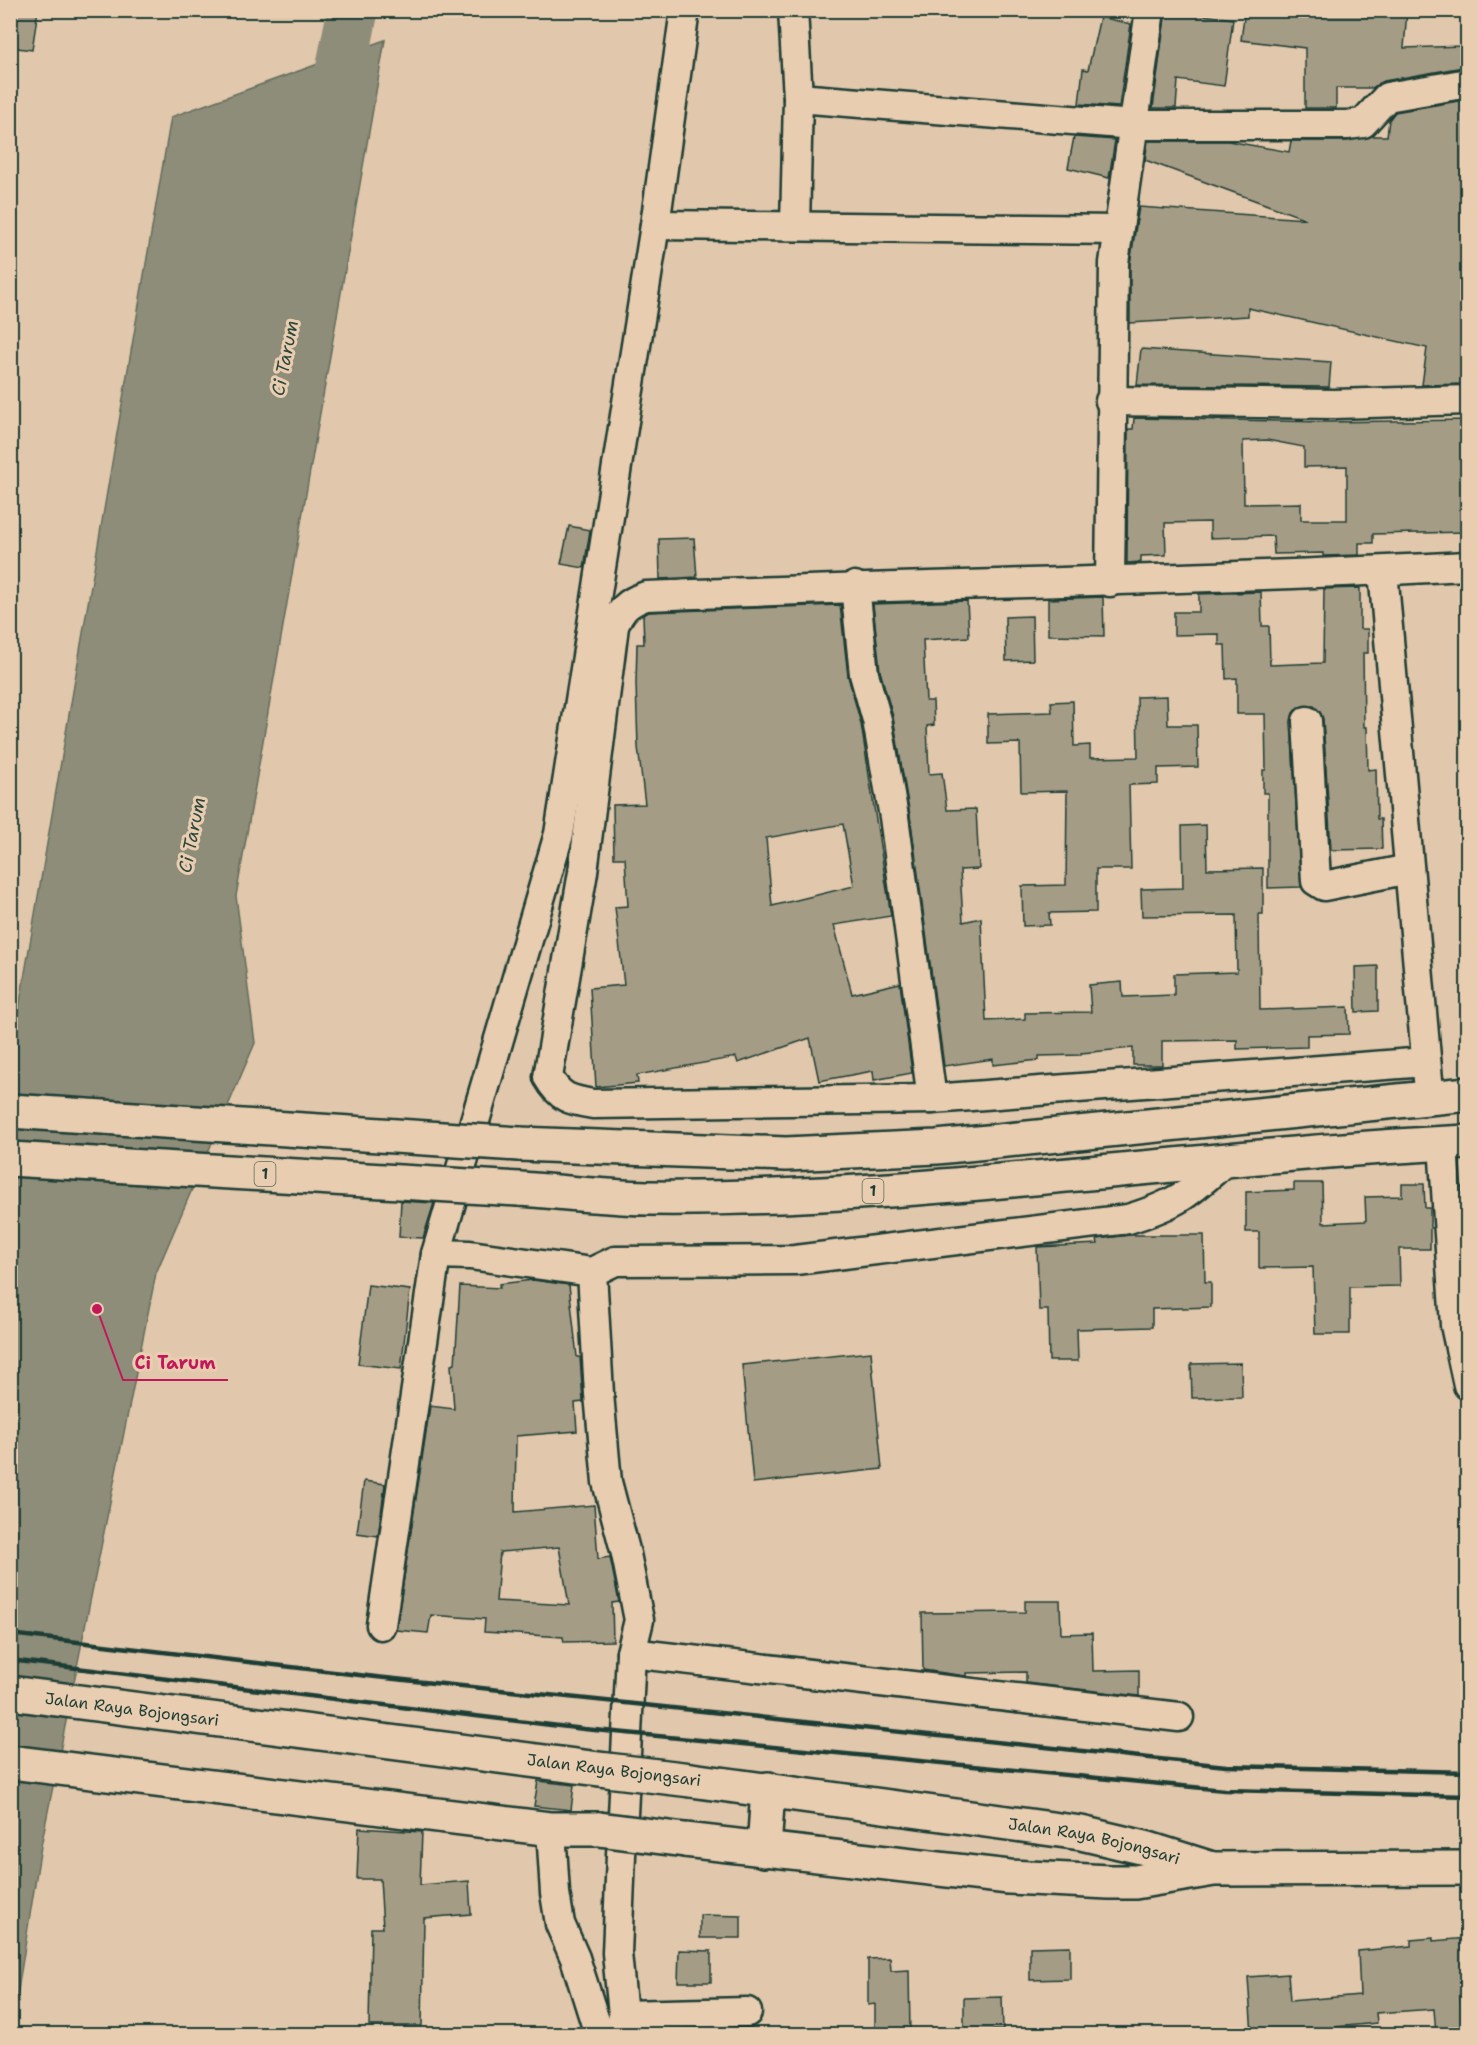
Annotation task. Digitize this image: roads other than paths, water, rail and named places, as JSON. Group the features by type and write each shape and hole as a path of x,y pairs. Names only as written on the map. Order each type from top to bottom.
{"main road":[{"path":"1429,1098 1467,1085"},
{"path":"10,1111 519,1143 786,1154 937,1147 1467,1094"},
{"name":"1","path":"10,1159 646,1198 871,1191 1226,1160 1455,1143"},
{"name":"Jalan Raya Bojongsari","path":"10,1693 768,1790 1081,1833 1145,1848 1214,1869"},
{"name":"Jalan Raya Bojongsari","path":"10,1762 551,1829 599,1829 1009,1877 1135,1882 1214,1869 1467,1868"},
{"path":"764,1850 768,1790"}],"street":[{"path":"381,1625 436,1254 559,834 595,594 655,225 685,10"},
{"path":"793,10 798,98 795,226"},
{"path":"1110,582 1110,401 1114,263 1150,10"},
{"path":"798,98 1134,125 1363,123 1387,97 1467,83"},
{"path":"655,225 1118,230"},
{"path":"1110,401 1335,405 1467,400"},
{"path":"1426,1062 933,1099 593,1104 574,1101 558,1093 548,1077 583,872 614,626 621,609 632,600 646,596 855,586 1110,582 1467,566"},
{"path":"1383,571 1429,1098"},
{"path":"855,586 864,674 877,720 894,817 933,1099"},
{"path":"1307,721 1316,881 1324,885 1409,869"},
{"path":"1455,1143 1455,1324 1467,1385"},
{"path":"436,1254 470,1255 592,1272 615,1262 795,1260 1128,1219 1174,1203 1191,1192 1226,1160"},
{"path":"592,1272 598,1394 608,1482 639,1620 632,1653 617,1953 622,2025 747,2012"},
{"path":"632,1653 1179,1717"},
{"path":"551,1829 560,1924 575,1958 599,2034"},
{"path":"575,1958 617,1953"}],"water":[{"path":"385,40 236,896 255,1043 156,1273 41,1846 11,2034 11,1055 171,117"}],"waterway":[{"name":"Ci Tarum","path":"330,125 353,10"}],"railway":[{"path":"10,1634 376,1677 1226,1766 1468,1772"},
{"path":"10,1660 584,1729 1224,1790 1468,1796"}],"place":[{"name":"Ci Tarum","path":"97,1309"}]}
